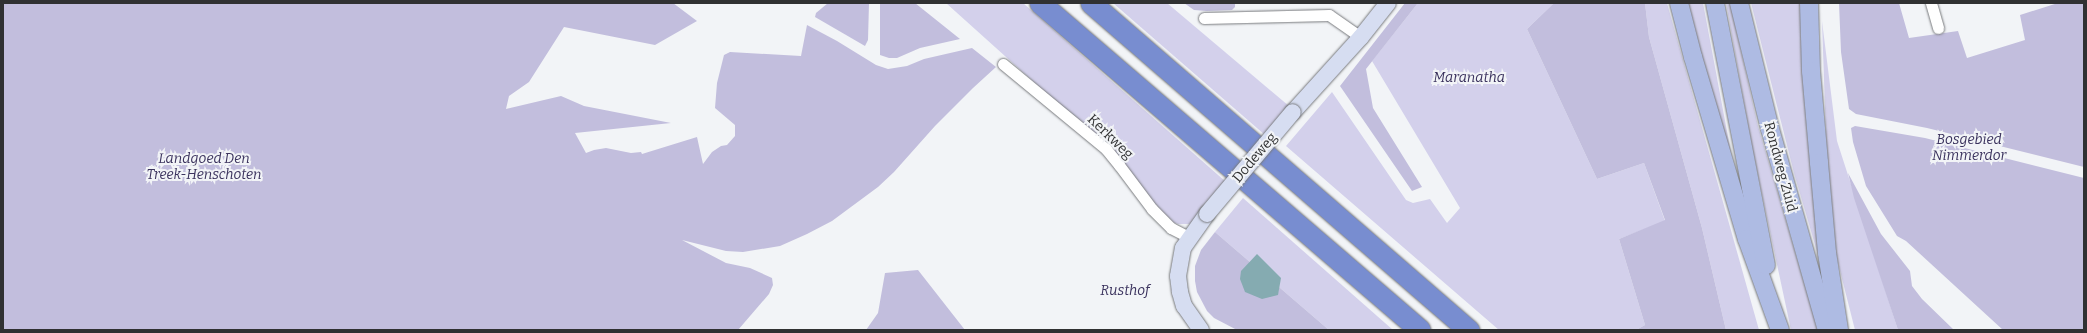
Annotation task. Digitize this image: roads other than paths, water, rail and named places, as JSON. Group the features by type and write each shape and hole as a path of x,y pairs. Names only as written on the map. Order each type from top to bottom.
{"highway":[{"path":"1040,3 1420,330"},
{"path":"1091,3 1469,330"}],"main road":[{"path":"1679,3 1693,57 1747,239 1780,330"},
{"path":"1715,3 1750,191 1780,330"},
{"name":"Rondweg Zuid","path":"1739,3 1770,129 1827,330"},
{"path":"1809,3 1812,71 1819,163 1827,252 1838,330"}],"street":[{"name":"Dodeweg","path":"1201,330 1190,317 1180,292 1179,264 1183,248 1189,237 1293,112 1361,37 1388,3"},
{"path":"1931,3 1938,28"},
{"path":"1204,18 1329,15 1361,37"},
{"name":"Kerkweg","path":"1003,64 1106,149 1119,164 1152,210 1171,228 1189,237"}],"water":[{"path":"1257,254 1281,278 1278,295 1262,299 1245,292 1240,279 1241,271"}],"park label":[{"name":"Maranatha","path":"1469,78"},
{"name":"Bosgebied Nimmerdor","path":"1969,148"},
{"name":"Landgoed Den Treek-Henschoten","path":"204,168"},
{"name":"Rusthof","path":"1125,291"}]}
